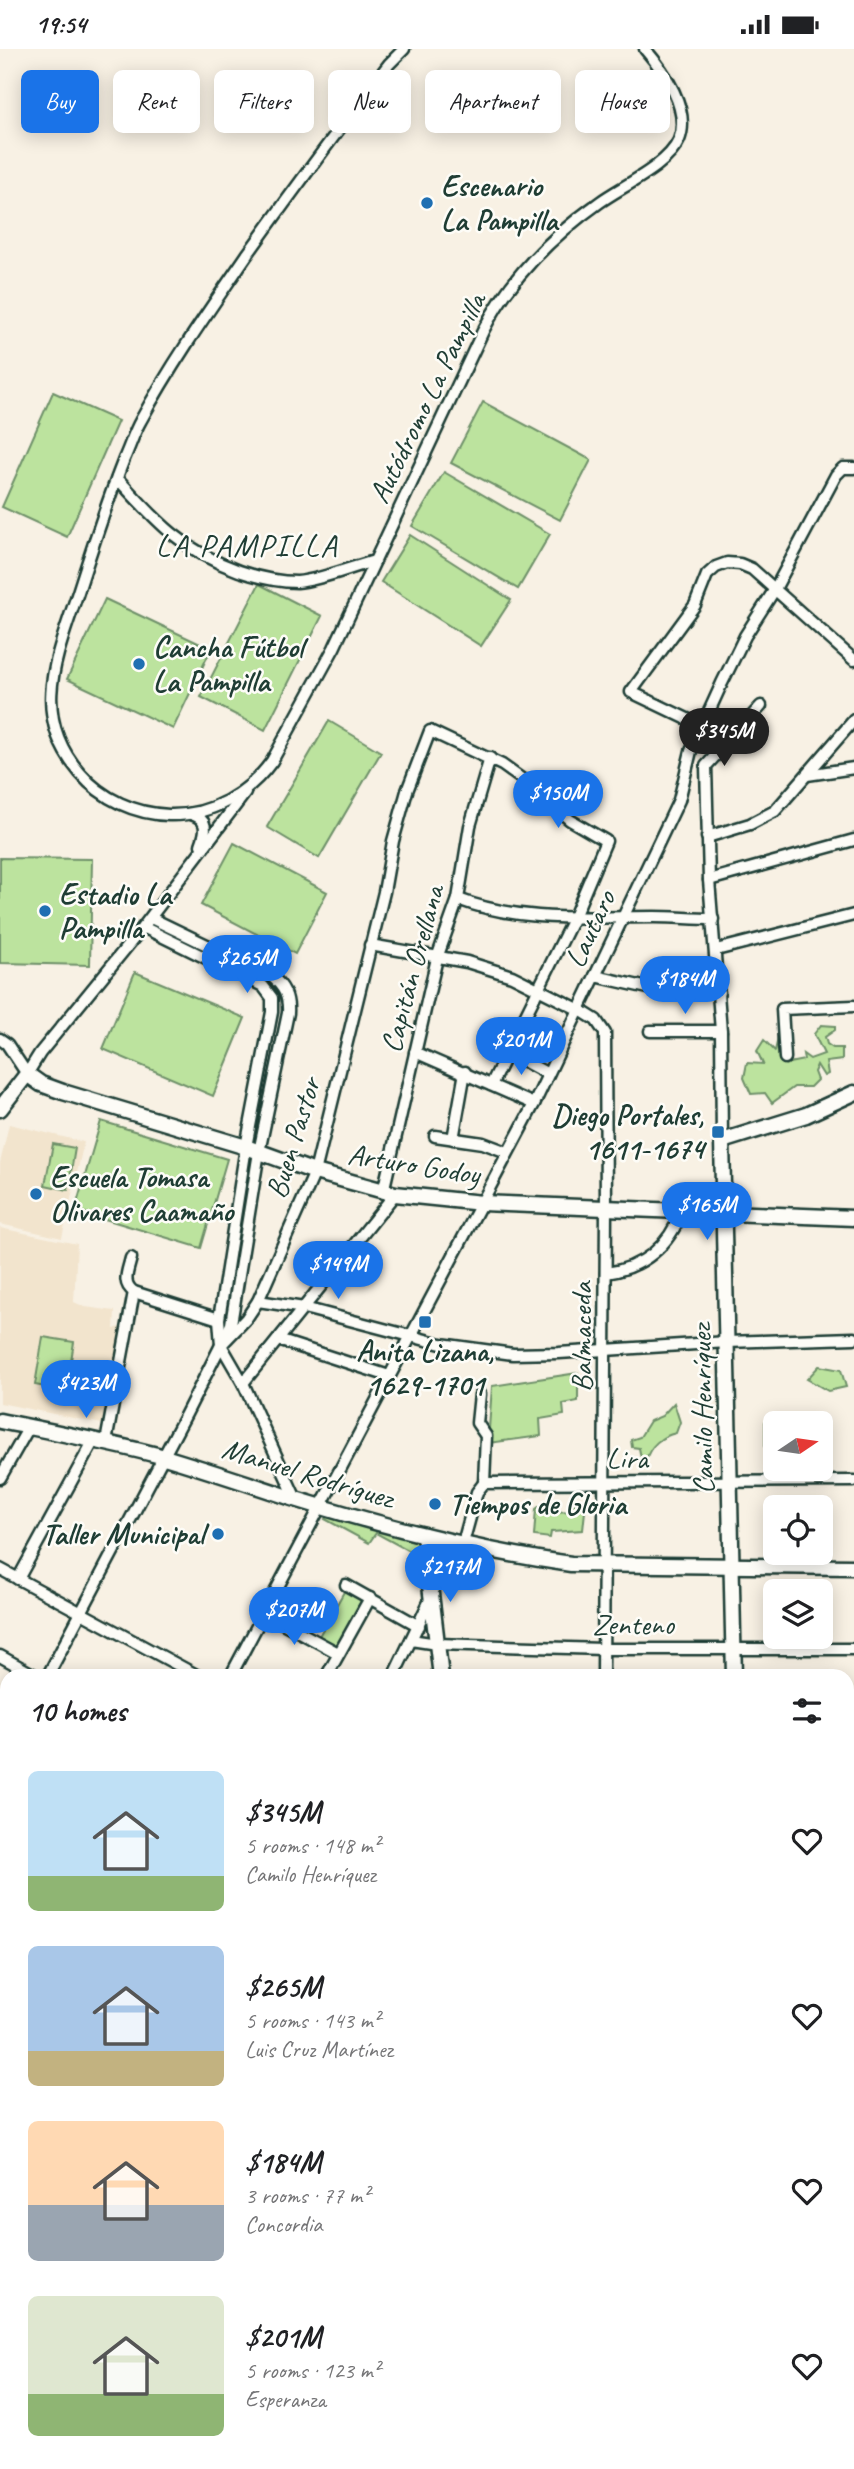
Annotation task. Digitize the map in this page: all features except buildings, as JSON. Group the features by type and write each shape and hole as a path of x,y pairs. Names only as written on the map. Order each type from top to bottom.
{"street":[{"name":"Autódromo La Pampilla","path":"404,49 389,64 312,164 208,311 140,422 117,478 58,648 50,688 54,725 69,758 84,778 103,794 124,806 148,813 190,814 223,803 252,784 280,748 334,648 483,331 504,294 533,260 576,221 664,160 678,143 682,119 678,106 666,78 645,49"},
{"name":"Lautaro","path":"234,1669 534,1104 679,800 689,758 745,636 775,589 836,475 843,468 853,467"},
{"path":"117,478 158,522 193,550 250,574 297,582 375,561"},
{"path":"702,726 631,692 695,605 707,575 721,565 733,563 746,566 757,573 854,660"},
{"path":"761,706 706,766 709,880 721,1031 722,1141 806,1115 854,1093"},
{"path":"707,837 751,824 767,816 782,804 854,720"},
{"name":"Buen Pastor","path":"51,1669 220,1345 247,1319 258,1301 314,1173 407,791 430,731 490,758"},
{"path":"490,758 523,780 570,820 606,841 540,990 491,1085"},
{"name":"Capitán Orellana","path":"243,1383 304,1308 389,1193 415,1052 437,958 458,899 470,826 490,758"},
{"path":"807,775 854,768"},
{"path":"0,1109 40,1053 143,927 252,784"},
{"path":"190,814 200,816 206,828 198,854"},
{"path":"709,880 854,840"},
{"path":"458,899 494,911 622,919 713,919"},
{"path":"716,950 854,915"},
{"path":"150,918 271,976 284,989 288,1001 288,1013 252,1149 219,1319 220,1345 243,1383 296,1499"},
{"path":"143,927 262,986 270,994 273,1003 231,1324 220,1345"},
{"name":"Balmaceda","path":"370,944 482,966 512,976 580,1010 600,1024 606,1037 603,1669"},
{"path":"595,976 657,990 719,992"},
{"path":"785,1058 782,1009 854,1006"},
{"path":"650,1031 721,1031"},
{"name":"Arturo Godoy","path":"0,1039 7,1044 27,1074 41,1084 252,1149 314,1173 389,1193 482,1203 854,1218"},
{"path":"415,1052 534,1104"},
{"path":"507,1052 548,1074"},
{"path":"453,1139 465,1072"},
{"path":"436,1136 483,1143 507,1152"},
{"name":"Camilo Henríquez","path":"722,1141 734,1669"},
{"path":"606,1273 624,1270 650,1257 666,1241 682,1211"},
{"path":"131,1258 125,1282 127,1288 219,1319"},
{"path":"18,1579 100,1441 134,1292"},
{"path":"258,1301 304,1308 465,1349 513,1353 854,1338"},
{"path":"278,1340 389,1376"},
{"path":"429,1572 437,1554 456,1542 477,1492 484,1483 486,1436 477,1423 480,1394"},
{"name":"Manuel Rodríguez","path":"0,1421 163,1457 296,1499 425,1535 546,1560 603,1564 854,1567"},
{"path":"0,1478 29,1427"},
{"name":"Lira","path":"484,1483 854,1481"},
{"path":"425,1535 440,1669"},
{"path":"0,1569 185,1669"},
{"path":"346,1585 419,1626"},
{"path":"330,1669 370,1598"},
{"path":"397,1669 432,1598"},
{"path":"264,1613 338,1653"},
{"name":"Zenteno","path":"411,1640 437,1644 603,1649 854,1649"},
{"path":"0,1656 24,1669"}],"shaded area":[{"name":"Escuela Tomasa Olivares Caamaño","path":"9,1124 84,1142 62,1238 0,1224 0,1163"},
{"path":"0,1228 77,1244 74,1302 85,1307 115,1311 114,1329 123,1326 102,1424 0,1403"}],"green space":[{"path":"53,392 118,421 67,537 2,507"},
{"path":"483,402 591,460 560,520 451,463"},
{"path":"444,472 550,534 518,589 412,526"},
{"path":"410,535 511,600 481,646 381,582"},
{"name":"Cancha Fútbol La Pampilla","path":"259,584 322,616 265,730 201,697"},
{"name":"Cancha Fútbol La Pampilla","path":"105,599 211,649 173,729 67,679"},
{"name":"Cancha Fútbol La Pampilla","path":"329,721 381,752 319,858 267,827"},
{"path":"234,843 327,892 295,954 201,905"},
{"name":"Estadio La Pampilla","path":"0,858 92,859 90,965 0,963"},
{"path":"135,972 245,1018 213,1096 103,1049"},
{"path":"821,1025 835,1026 835,1030 825,1037 827,1044 833,1048 842,1048 842,1060 826,1062 828,1074 824,1076 817,1065 814,1072 817,1080 810,1087 794,1087 772,1103 765,1093 751,1094 744,1078 747,1063 763,1064 757,1051 764,1040 775,1051 778,1038 784,1064 804,1060 803,1054 810,1059 824,1054 814,1034"},
{"path":"101,1121 227,1159 201,1248 75,1210"},
{"path":"53,1144 75,1148 68,1190 45,1185"},
{"path":"43,1337 74,1342 66,1391 35,1385"},
{"path":"819,1366 841,1370 846,1387 828,1391 807,1379"},
{"path":"578,1373 578,1401 563,1404 564,1415 540,1419 541,1436 488,1443 492,1386"},
{"path":"674,1403 680,1422 676,1433 657,1442 646,1460 641,1458 639,1448 632,1447 631,1440 640,1437 650,1421 662,1416"},
{"path":"586,1502 583,1530 551,1532 550,1538 534,1536 536,1509 540,1506 551,1506 554,1512 571,1511 573,1504"},
{"path":"328,1514 418,1542 422,1558 376,1533 369,1543 325,1519"},
{"path":"345,1590 362,1600 337,1646 319,1636"}],"place":[{"name":"Escenario La Pampilla","path":"427,203"},
{"name":"Cancha Fútbol La Pampilla","path":"139,664"},
{"name":"Estadio La Pampilla","path":"45,911"},
{"name":"Diego Portales, 1611-1674","path":"718,1132"},
{"name":"Escuela Tomasa Olivares Caamaño","path":"36,1194"},
{"name":"Anita Lizana, 1629-1701","path":"425,1322"},
{"name":"Tiempos de Gloria","path":"435,1504"},
{"name":"Taller Municipal","path":"218,1534"}],"district":[{"name":"LA PAMPILLA","path":"247,545"}]}
